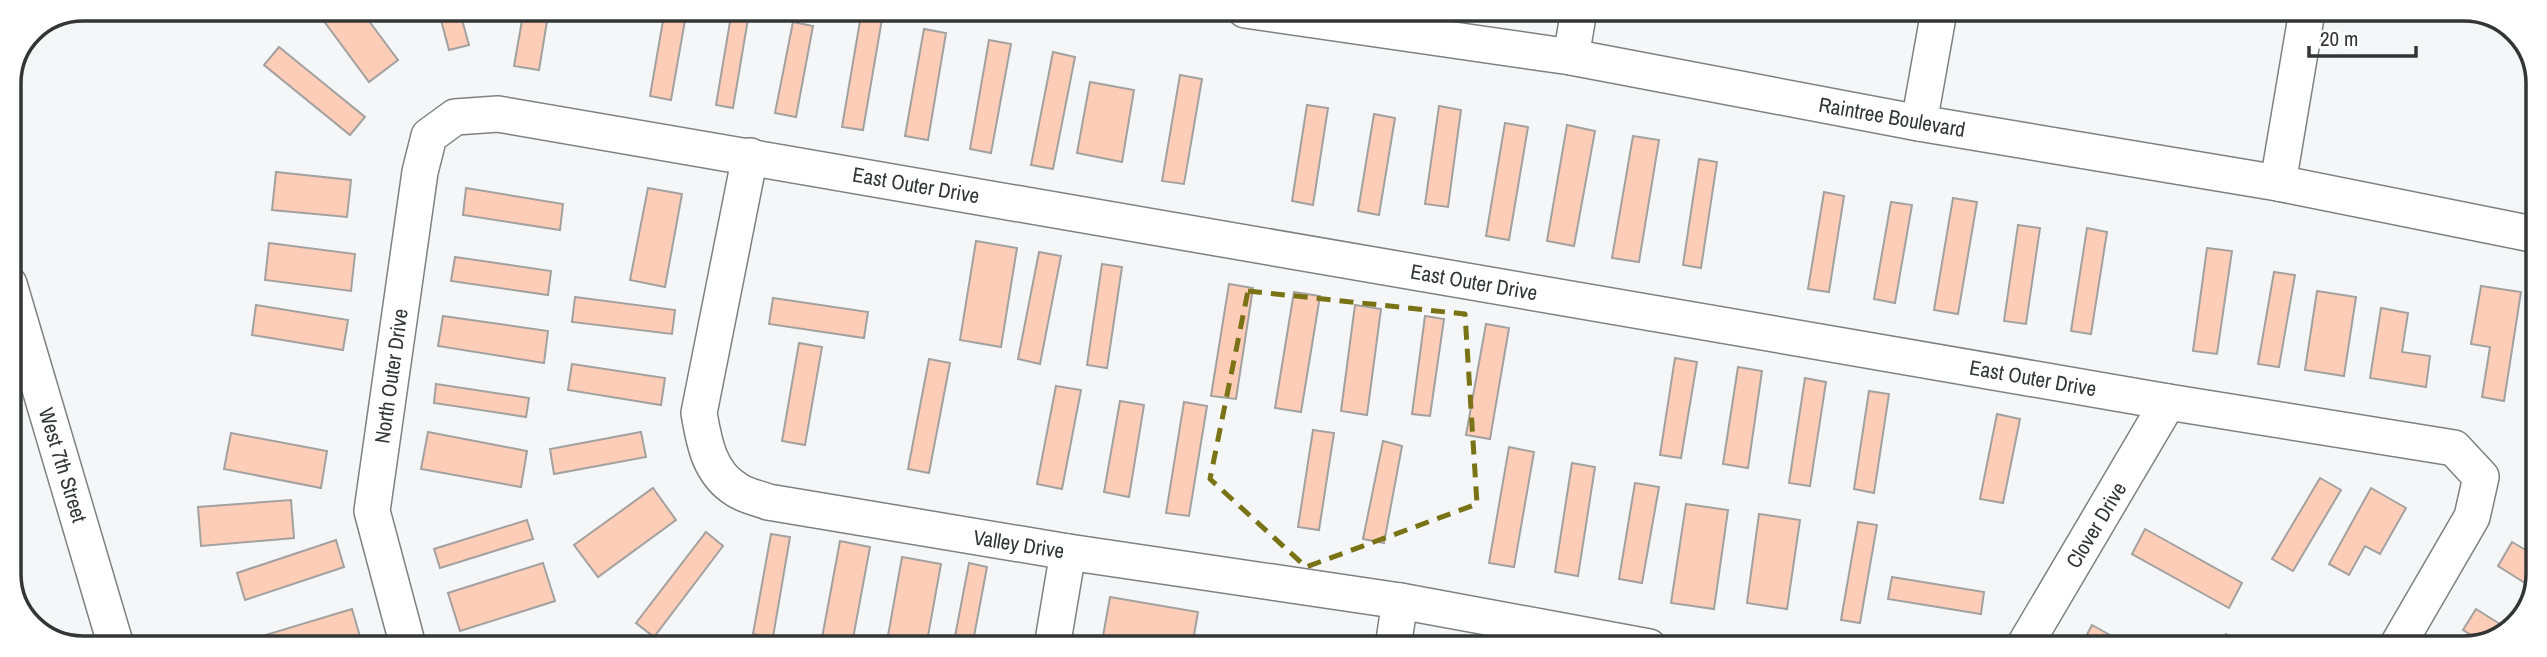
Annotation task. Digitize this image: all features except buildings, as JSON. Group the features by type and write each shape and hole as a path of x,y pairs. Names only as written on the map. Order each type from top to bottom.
{"street":[{"name":"Raintree Boulevard","path":"1321,21 1571,57 1919,123 2278,183 2526,233"},
{"path":"1571,57 1577,21"},
{"path":"1919,123 1937,21"},
{"path":"2278,183 2305,21"},
{"name":"East Outer Drive","path":"455,117 498,114 2168,402 2454,448 2481,477 2472,517 2403,636"},
{"name":"North Outer Drive","path":"405,636 372,511 420,172 429,135 455,117"},
{"name":"Valley Drive","path":"750,156 699,413 704,441 715,470 737,490 768,502 1068,552 1400,601 1585,636"},
{"name":"West 7th Street","path":"21,325 113,636"},
{"name":"Clover Drive","path":"2030,636 2168,402"},
{"path":"1054,636 1068,552"},
{"path":"1395,636 1400,601"}],"highlighted area":[{"path":"1248,291 1465,314 1477,504 1306,567 1210,479"}]}
